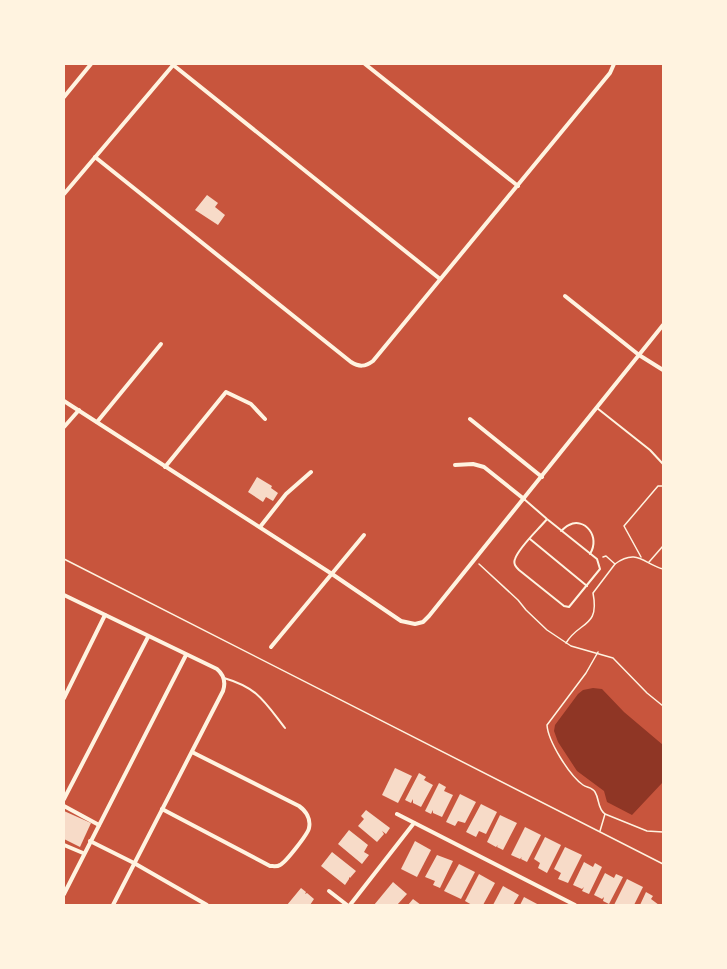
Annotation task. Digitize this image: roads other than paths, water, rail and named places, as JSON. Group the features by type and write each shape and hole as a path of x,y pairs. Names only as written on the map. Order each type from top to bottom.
{"street":[{"path":"64,97 91,64"},
{"path":"64,194 173,64 440,278"},
{"path":"365,64 518,186"},
{"path":"95,157 351,362 364,366 373,361 440,278 518,186 610,73 614,64"},
{"path":"565,296 639,355 663,370"},
{"path":"64,401 401,620 415,624 423,622 429,616 663,325"},
{"path":"97,422 162,344"},
{"path":"165,467 226,392 251,404 265,419"},
{"path":"64,427 79,410"},
{"path":"470,419 542,477"},
{"path":"455,465 473,464 484,467 524,499"},
{"path":"260,527 286,494 311,472"},
{"path":"271,647 364,535"},
{"path":"64,594 105,616 217,669 224,678 225,682 223,691 113,905"},
{"path":"64,698 105,616"},
{"path":"64,798 148,637"},
{"path":"64,894 83,853 186,655"},
{"path":"162,809 275,866 283,863 308,832 308,817 299,806 192,752"},
{"path":"64,806 99,824"},
{"path":"397,814 575,905"},
{"path":"329,890 348,905 414,823"},
{"path":"90,842 134,863 207,905"},
{"path":"64,845 83,853"}],"lane":[{"path":"597,408 650,450 663,464"},
{"path":"524,499 547,520 597,560 600,569 570,607 564,606 518,570 514,564 515,559 547,520"},
{"path":"562,531 572,524 581,525 588,528 594,535 595,542 594,548 590,554"},
{"path":"530,539 587,586"},
{"path":"224,678 246,687 260,695 284,728"}]}
